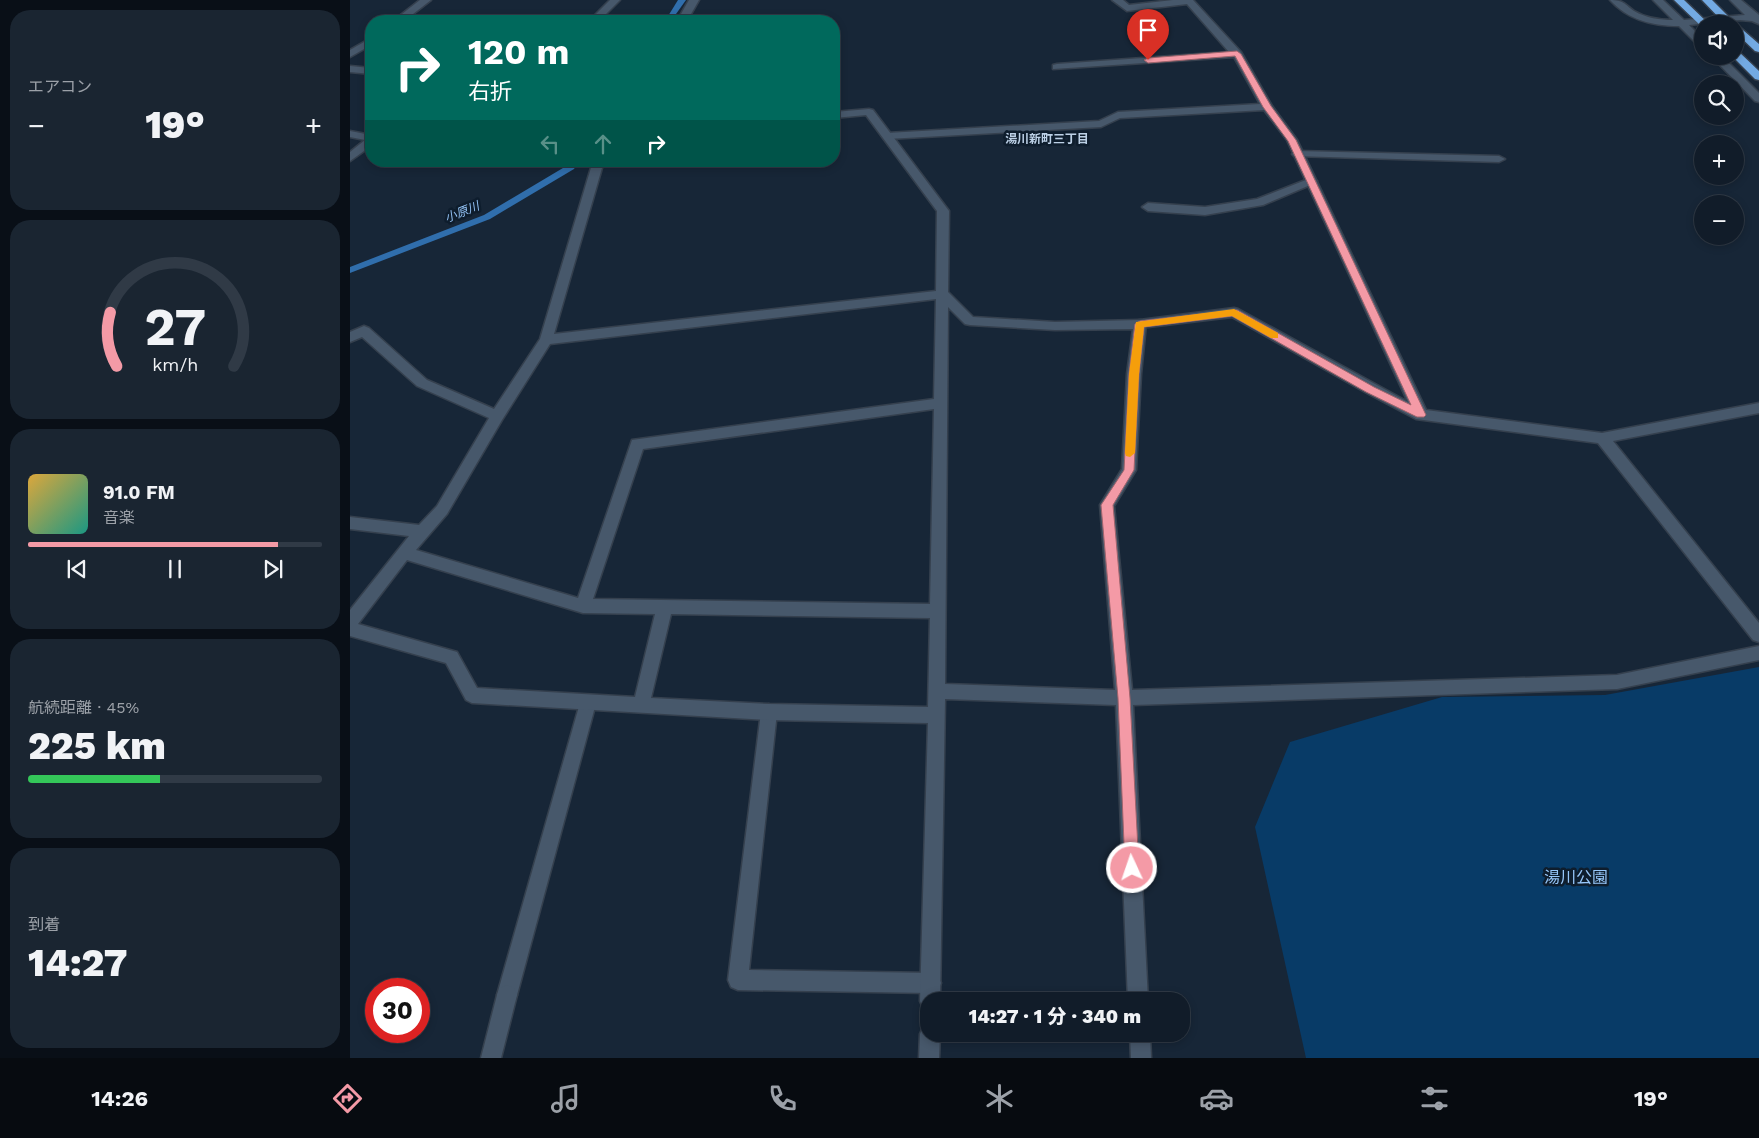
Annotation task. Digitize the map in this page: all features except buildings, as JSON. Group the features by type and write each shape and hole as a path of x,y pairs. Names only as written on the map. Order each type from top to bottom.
{"highway":[{"path":"1679,0 1695,15"},
{"path":"1707,0 1722,15"},
{"path":"1744,35 1759,49"},
{"path":"1744,63 1759,77"}],"street":[{"path":"406,15 426,0"},
{"path":"600,15 615,0"},
{"path":"685,15 694,0"},
{"path":"1117,0 1127,8 1189,1 1237,54 1267,107 1292,140 1420,415"},
{"path":"1615,0 1622,8 1639,17 1662,24 1694,22"},
{"path":"1658,0 1694,35"},
{"path":"1735,0 1757,19"},
{"path":"1744,20 1757,19"},
{"path":"350,54 365,45"},
{"path":"1058,67 1237,54"},
{"path":"1725,65 1759,99"},
{"path":"350,69 365,70"},
{"path":"887,136 1102,124 1118,115 1267,107"},
{"path":"770,712 738,980 931,992 944,211 869,112 840,114"},
{"path":"350,134 365,138"},
{"path":"350,158 365,144"},
{"path":"1298,154 1499,159"},
{"path":"350,622 404,553 442,510 497,416 546,340 597,167"},
{"path":"1148,207 1205,210 1259,202 1311,180"},
{"path":"943,294 970,321 1055,326 1140,324 1234,312 1420,415 1602,438 1759,408"},
{"path":"546,340 943,294"},
{"path":"1138,992 1124,698 1107,505 1129,470 1134,374 1140,324"},
{"path":"350,338 364,331 422,383 497,416"},
{"path":"583,606 637,444 942,403"},
{"path":"1602,438 1759,635"},
{"path":"350,524 423,532"},
{"path":"404,553 583,606 938,611"},
{"path":"641,705 666,607"},
{"path":"350,629 451,657 472,695 770,712 936,715"},
{"path":"937,691 1124,698 1617,682 1759,653"},
{"path":"491,1058 588,702"},
{"path":"929,1058 930,1042"},
{"path":"1140,1042 1141,1058"}],"green space":[{"name":"湯川公園","path":"1759,667 1759,1058 1306,1058 1255,827 1290,742 1442,697 1605,695"}],"waterway":[{"name":"小原川","path":"672,15 682,0"},
{"name":"小原川","path":"350,270 487,217 571,167"}],"slow traffic":[{"path":"1130,453 1134,374 1140,324 1234,312 1275,335"}],"district":[{"name":"湯川新町三丁目","path":"1047,139"}],"route":[{"path":"1132,868 1124,698 1107,505 1129,470 1134,374 1140,324 1234,312 1420,415 1292,140 1267,107 1237,54 1148,60"}]}
